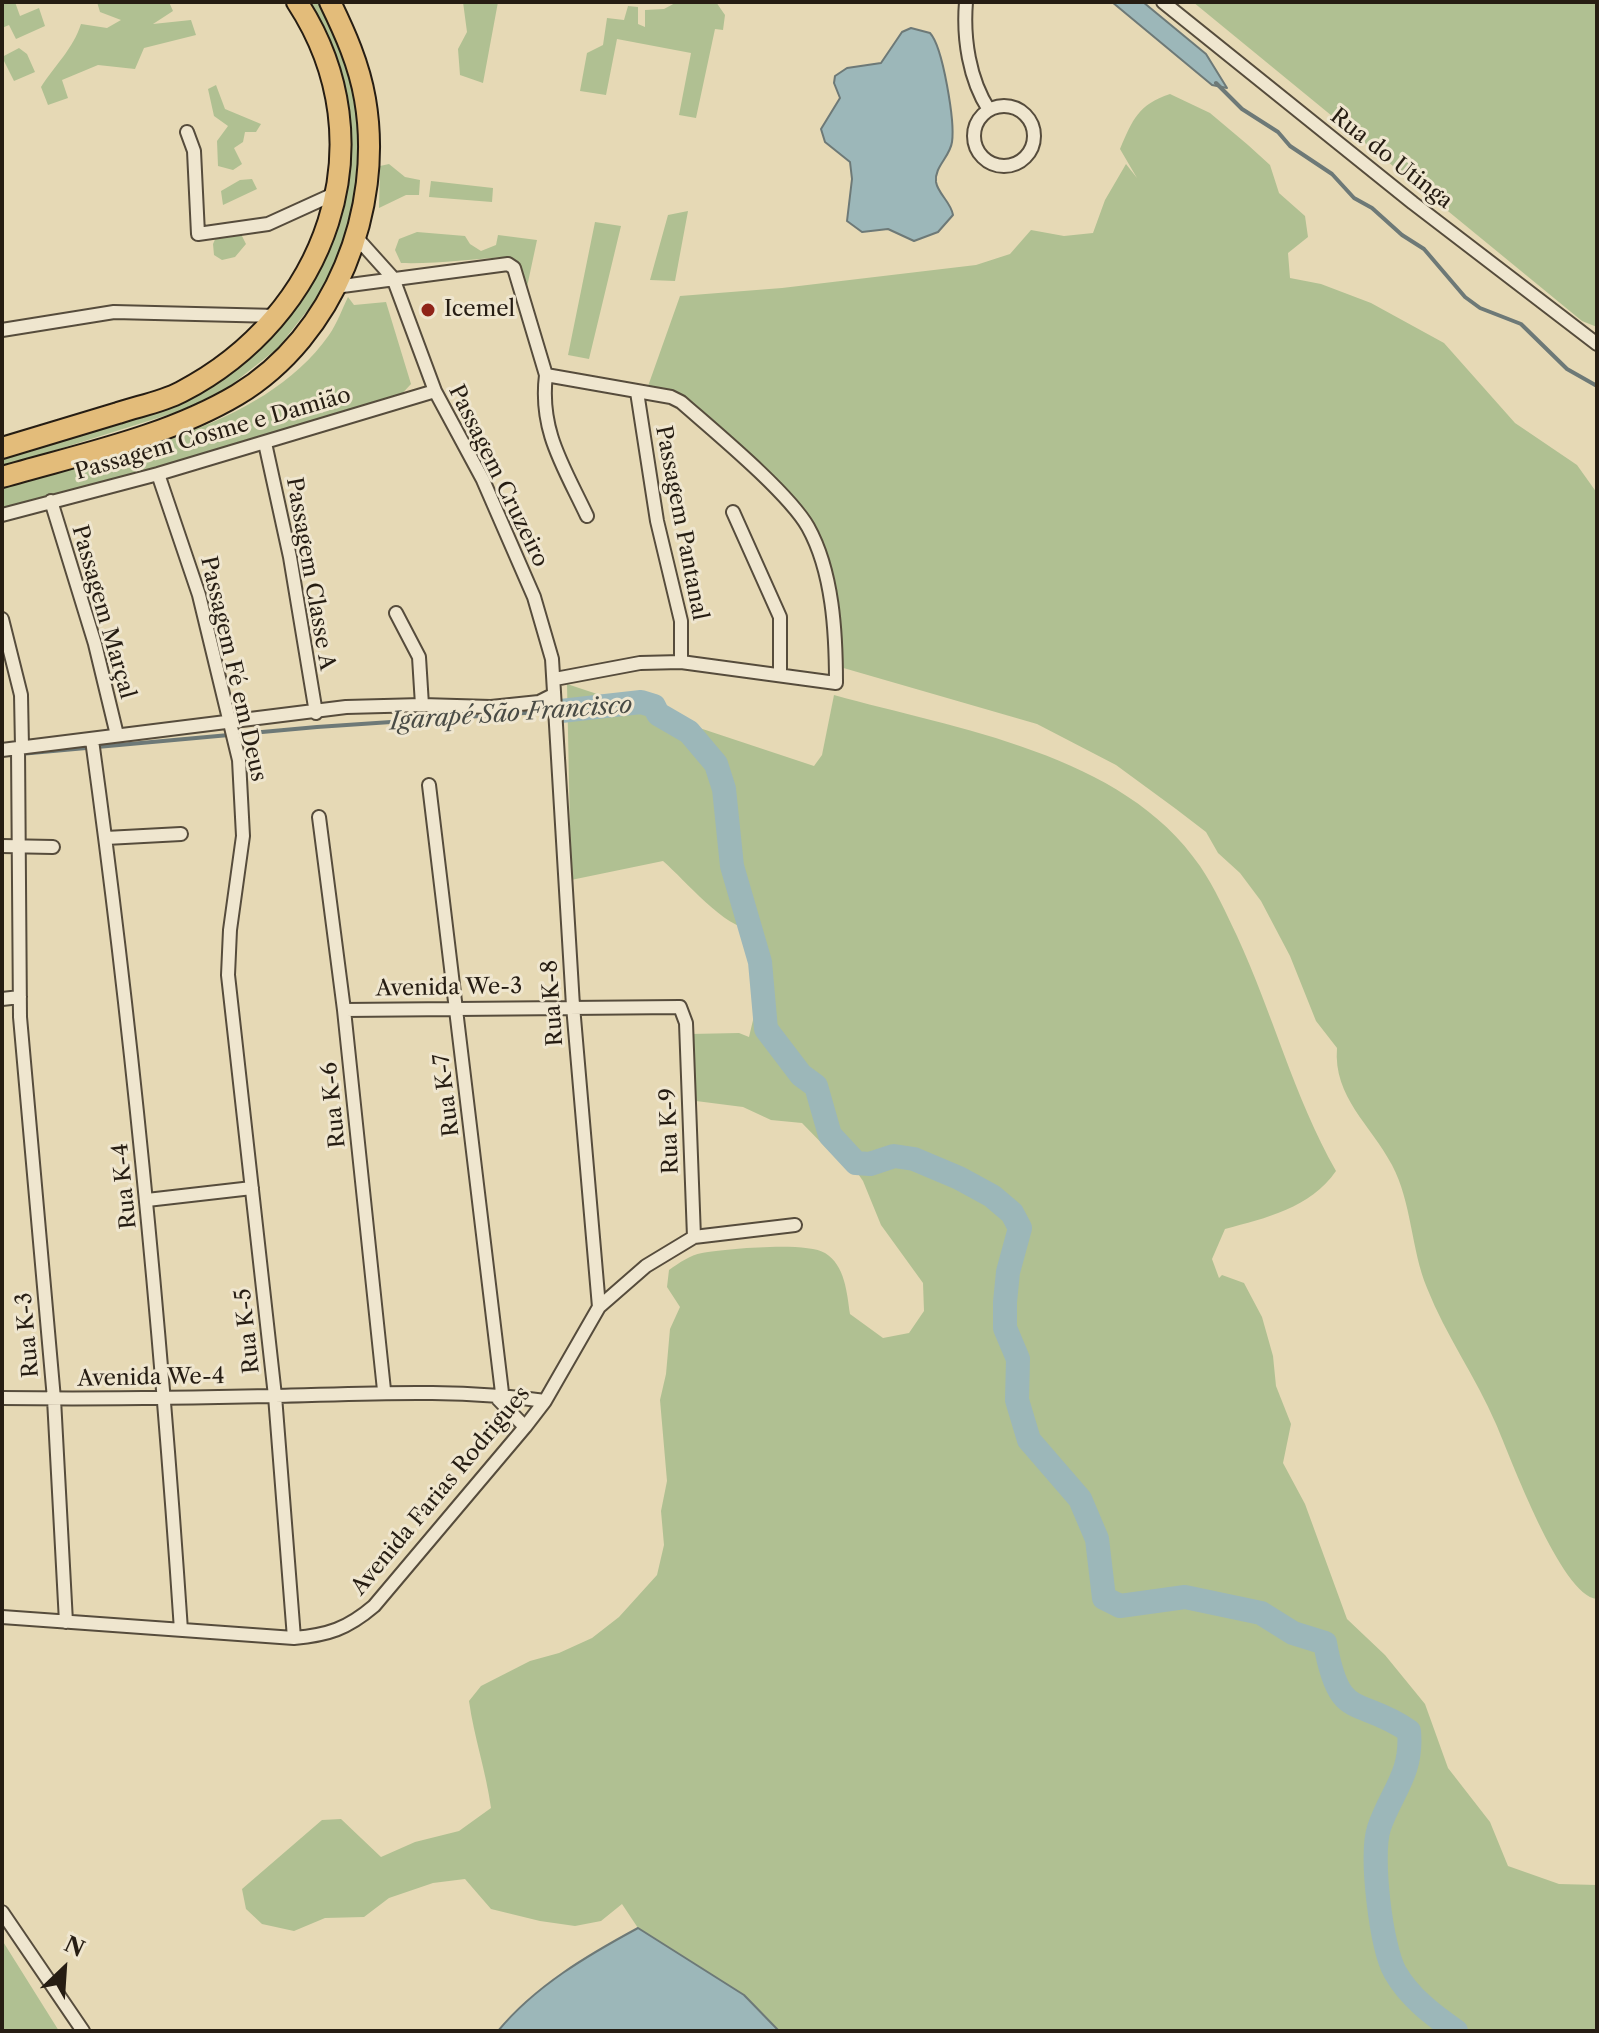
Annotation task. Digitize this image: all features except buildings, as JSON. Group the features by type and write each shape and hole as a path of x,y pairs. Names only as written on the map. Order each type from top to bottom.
{"main road":[{"path":"2,448 179,393 231,363 279,316 313,265 334,194 339,158 337,97 331,68 297,2"},
{"path":"2,477 200,415 239,394 303,335 335,287 357,238 367,183 370,139 357,63 330,2"}],"street":[{"path":"966,2 966,42 976,83 989,110"},
{"name":"Rua do Utinga","path":"1163,2 1413,203 1597,344"},
{"path":"999,106 1019,110 1033,125 1034,145 1022,161 1003,167 985,160 979,152 974,134 976,124 989,110 999,106"},
{"path":"187,132 194,151 198,234 268,224 334,194"},
{"path":"357,238 393,278"},
{"path":"335,287 501,264 514,268 546,375 543,399 550,442 587,516"},
{"name":"Passagem Cruzeiro","path":"393,278 435,391 483,480 528,584 546,634 555,679 554,705"},
{"path":"2,330 114,312 279,316"},
{"path":"546,375 671,397 681,402 791,505 808,528 829,592 836,641 836,683 681,662 640,663 555,679"},
{"name":"Passagem Cosme e Damião","path":"2,515 158,474 435,391"},
{"name":"Passagem Pantanal","path":"637,392 656,511 681,621 681,662"},
{"name":"Passagem Classe A","path":"265,443 290,557 316,713"},
{"name":"Passagem Fé em Deus","path":"158,474 199,595 240,774 243,836 230,930 228,975 232,1020"},
{"name":"Passagem Marçal","path":"51,501 95,644 117,735"},
{"path":"733,512 746,548 780,617 780,674"},
{"path":"396,613 419,657 422,705"},
{"name":"Rua K-3","path":"2,619 21,695 17,847 20,997 54,1399 66,1622"},
{"path":"2,750 93,745 117,735 230,730 346,707 491,707 539,702 554,705"},
{"name":"Rua K-8","path":"554,705 573,1006 599,1307"},
{"name":"Rua K-4","path":"93,745 147,1200 181,1630"},
{"name":"Rua K-7","path":"429,785 499,1397"},
{"name":"Rua K-6","path":"319,817 344,1010 384,1390"},
{"path":"106,838 181,834"},
{"path":"2,846 53,847"},
{"path":"2,999 20,997"},
{"name":"Avenida We-3","path":"344,1010 673,1005 683,1011 686,1023"},
{"name":"Rua K-5","path":"232,1020 275,1396 294,1638"},
{"name":"Rua K-9","path":"686,1023 694,1237"},
{"path":"147,1200 252,1188"},
{"name":"Avenida Farias Rodrigues","path":"2,1617 294,1638 332,1634 374,1606 525,1427 545,1401 599,1307 646,1266 694,1237 795,1225"},
{"name":"Avenida We-4","path":"2,1398 275,1396 384,1390 545,1401"},
{"path":"499,1397 525,1427"},
{"path":"2,1912 83,2031"}],"green space":[{"path":"2,2 15,2 20,16 39,8 45,26 16,39 9,25 2,28"},
{"path":"97,2 169,2 173,11 153,24 191,20 196,35 144,48 135,69 98,65 62,80 68,98 48,105 41,87 69,49 81,24 107,28 121,20 100,12"},
{"path":"306,2 322,2 342,45 360,111 356,205 328,284 278,348 226,389 180,411 2,467 2,455 179,400 280,325 305,292 334,236 349,146 345,109"},
{"path":"463,2 498,2 483,83 460,75 458,49 467,32"},
{"path":"677,2 716,2 725,15 723,30 715,29 696,118 679,115 691,53 617,39 606,95 580,91 587,53 603,45 607,18 624,20 628,6 638,7 638,24 645,27 645,10 664,9"},
{"path":"1193,2 1597,2 1597,327 1582,321"},
{"path":"19,48 27,54 35,72 14,81 2,57"},
{"path":"216,85 225,109 261,124 256,132 245,132 243,142 234,148 242,164 233,170 218,166 217,141 228,126 214,116 208,89"},
{"path":"1170,94 1210,113 1248,145 1270,165 1279,193 1305,216 1308,237 1288,253 1290,278 1321,284 1371,303 1444,343 1515,423 1577,465 1597,493 1597,1599 1583,1592 1568,1575 1538,1522 1488,1407 1427,1288 1399,1180 1347,1096 1337,1065 1337,1048 1316,1021 1290,956 1261,901 1240,873 1218,853 1206,832 1176,809 1116,765 1037,724 840,667 815,542 805,521 685,400 647,389 680,296 782,288 976,265 1010,254 1031,230 1064,236 1093,233 1105,200 1126,164 1137,178 1120,149 1133,121 1144,108"},
{"path":"389,164 405,177 420,180 419,195 406,195 379,208 380,166"},
{"path":"252,179 257,189 223,205 221,191 240,180"},
{"path":"431,181 493,188 492,202 429,197"},
{"path":"688,211 675,281 650,280 668,215"},
{"path":"595,222 621,226 589,359 568,355"},
{"path":"417,232 465,236 470,244 481,251 496,245 498,235 537,240 527,287 508,257 401,263 395,250 399,239"},
{"path":"241,234 246,244 235,257 222,260 214,255 213,244 217,235"},
{"path":"348,297 354,305 386,302 411,384 398,398 2,511 2,486 180,435 224,417 265,395 300,368 329,335"},
{"path":"567,684 814,766 822,755 834,695 983,734 1083,771 1127,796 1167,828 1200,866 1237,936 1308,1114 1336,1171 1325,1184 1300,1203 1271,1216 1225,1229 1212,1259 1219,1278 1222,1275 1244,1283 1262,1317 1273,1356 1276,1386 1291,1424 1283,1463 1305,1504 1347,1619 1385,1655 1425,1704 1448,1768 1490,1822 1508,1866 1559,1884 1597,1885 1597,2031 779,2031 744,1995 638,1928 622,1904 601,1921 575,1926 540,1921 491,1909 465,1879 433,1883 389,1898 364,1917 325,1918 294,1931 262,1924 246,1909 242,1889 322,1820 341,1819 381,1857 415,1842 459,1831 491,1808 469,1701 481,1686 530,1661 559,1653 592,1638 619,1617 657,1575 664,1545 661,1511 667,1481 660,1400 670,1329 680,1307 667,1287 669,1270 693,1256 713,1251 765,1247 815,1249 832,1258 841,1272 850,1314 883,1338 909,1333 924,1311 923,1283 881,1225 863,1181 852,1165 837,1159 802,1123 771,1120 743,1107 696,1101 690,1034 739,1033 749,1037 759,984 753,930 718,913 663,861 571,880"},
{"path":"2,1940 59,2031 2,2031"}],"water":[{"path":"1112,2 1143,2 1206,54 1227,88 1212,85"},
{"path":"911,28 930,33 935,41 952,118 951,147 937,172 936,182 953,215 938,232 914,241 888,229 862,232 847,221 852,179 850,162 825,142 821,129 840,98 834,83 835,76 847,68 881,63 902,32"},
{"path":"638,1928 744,1995 779,2031 498,2031 545,1986"}],"waterway":[{"path":"1216,83 1242,109 1278,132 1290,146 1332,174 1354,198 1372,208 1402,235 1424,249 1465,297 1480,308 1521,324 1567,369 1597,386"},
{"name":"Igarapé São Francisco","path":"561,711 641,702 654,706 658,714 689,732 716,764 724,789 732,866 760,962 766,1029 801,1075 816,1086 830,1135 856,1163 870,1164 894,1156 914,1159 992,1196 1012,1213 1020,1228 1008,1272 1005,1328 1018,1359 1017,1400 1029,1440 1080,1499 1097,1539 1104,1598 1120,1606 1185,1597 1261,1613 1293,1633 1325,1643 1331,1669 1344,1697 1409,1731 1408,1759 1379,1828 1377,1841 1376,1879 1381,1923 1390,1960 1407,1990 1456,2031"},
{"name":"Igarapé São Francisco","path":"20,754 317,727 554,711"}],"place":[{"name":"Icemel","path":"428,310"}]}
